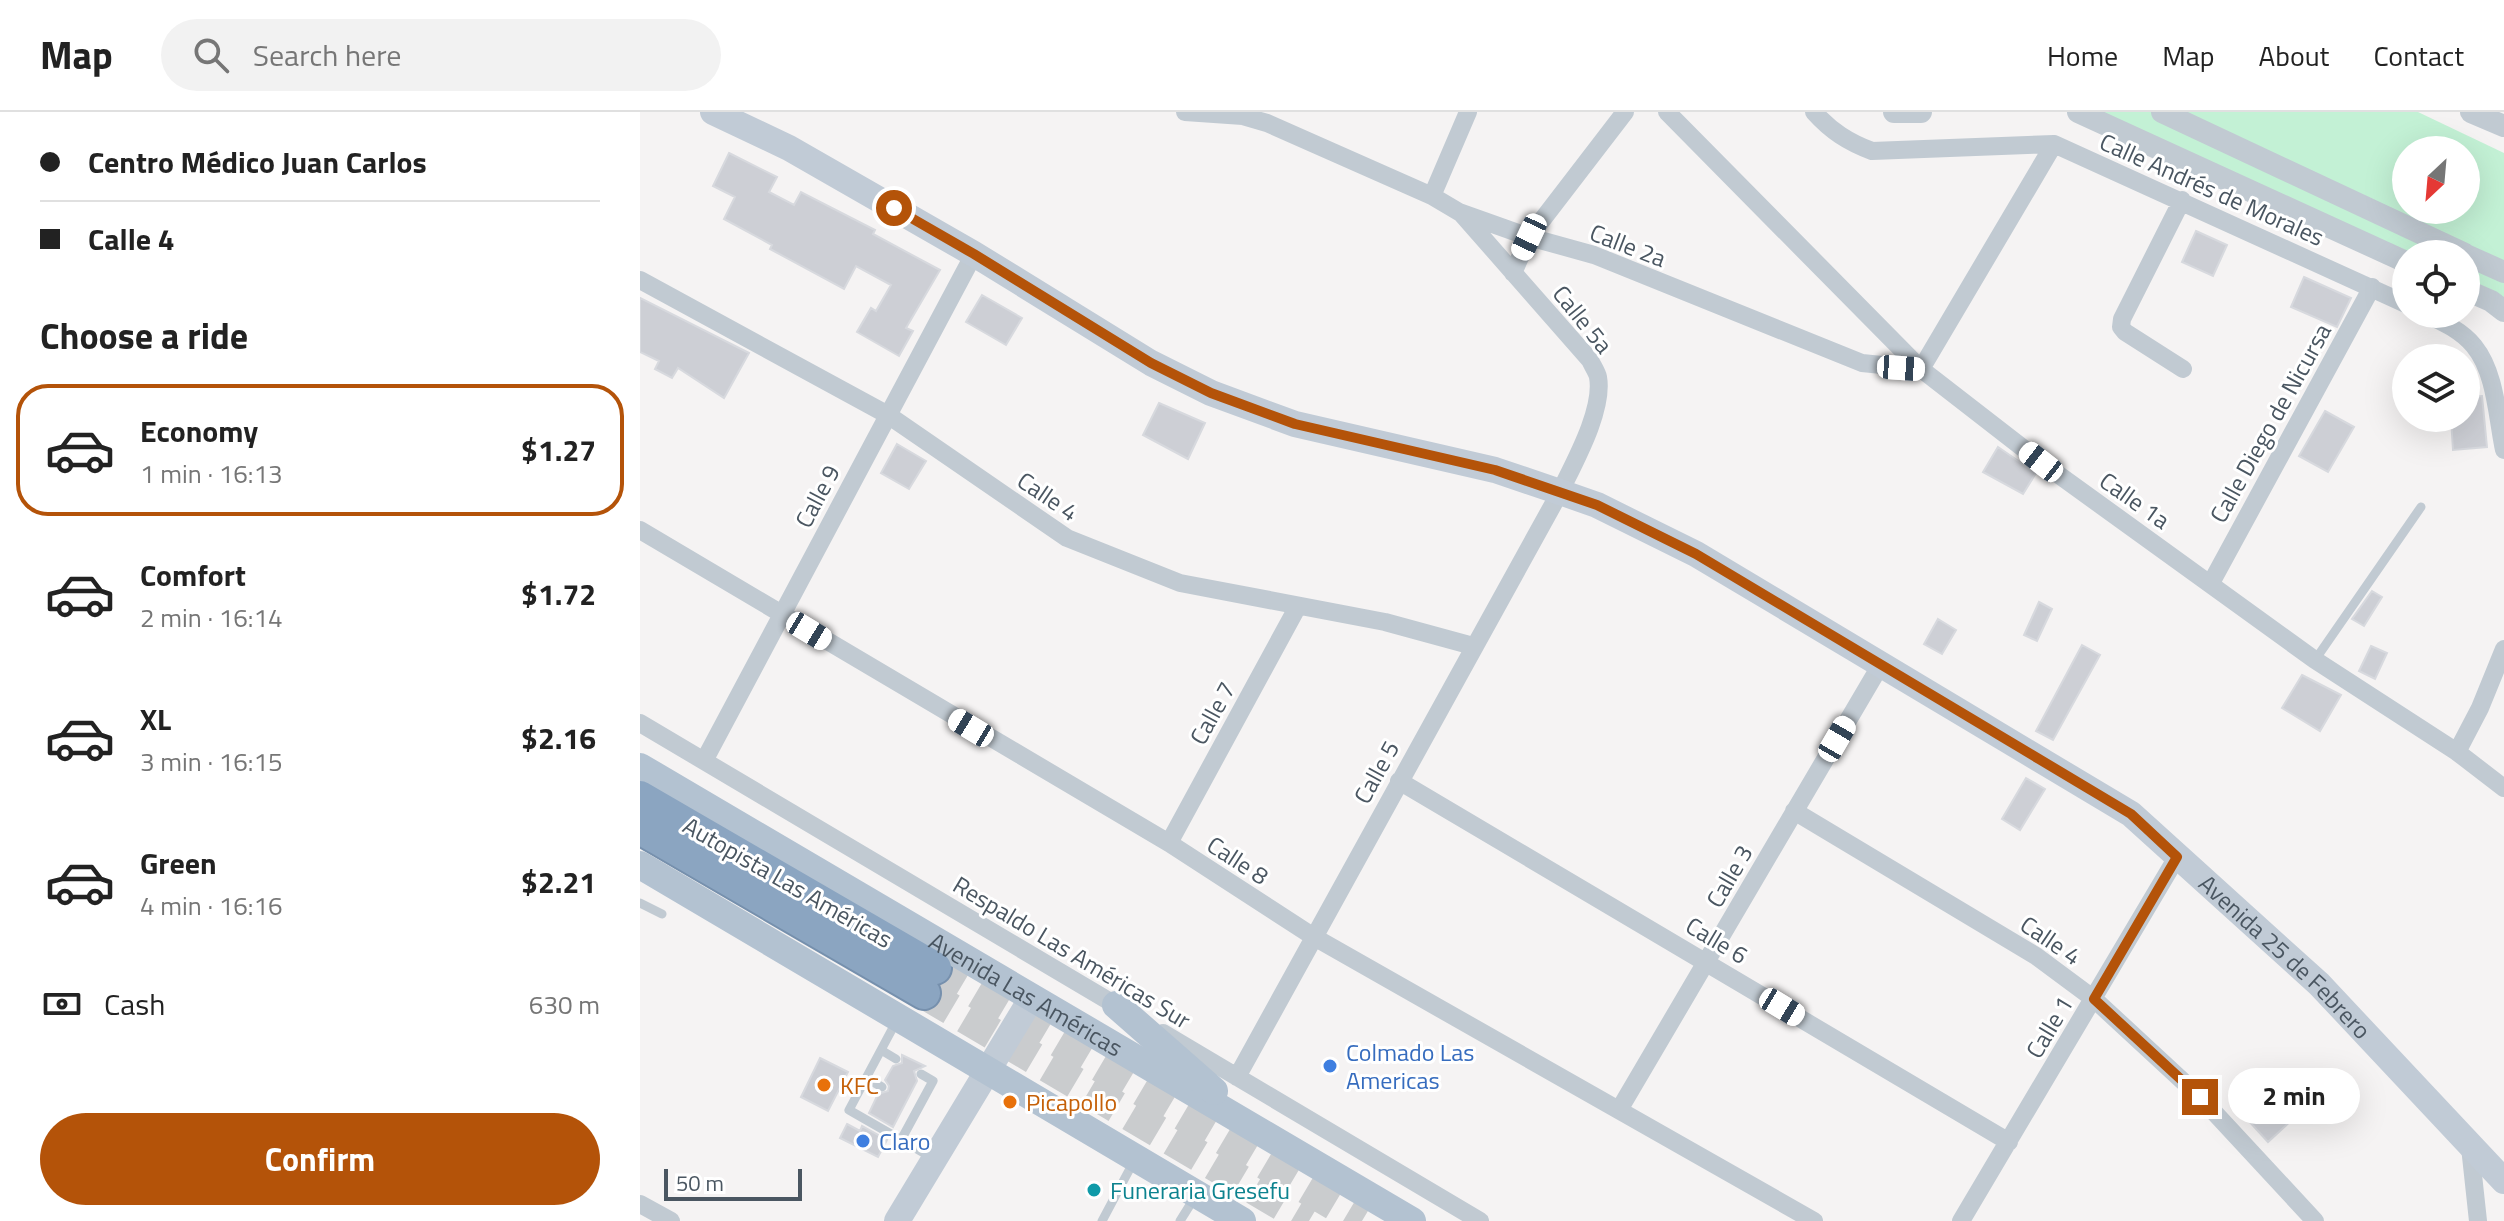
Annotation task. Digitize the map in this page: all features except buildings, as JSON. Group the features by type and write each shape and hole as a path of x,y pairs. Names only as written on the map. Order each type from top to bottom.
{"highway":[{"name":"Autopista Las Américas","path":"640,797 930,980 640,828"}],"main road":[{"name":"Avenida 25 de Febrero","path":"713,112 789,148 974,254 1151,363 1211,393 1295,424 1495,470 1597,505 1696,554 2131,814 2319,984 2504,1181"},
{"name":"Avenida Las Américas","path":"640,767 1412,1221"},
{"path":"640,865 1242,1221"},
{"path":"897,1221 1031,999"},
{"path":"1116,1005 1219,1096 1367,1194"}],"street":[{"name":"Calle 2a","path":"1185,112 1269,118 1459,212 1529,237 1594,255 1862,363 1921,369"},
{"path":"1432,196 1468,112"},
{"path":"1513,273 1529,237 1625,112"},
{"name":"Calle 1a","path":"1667,112 1921,369 2041,462 2315,660 2457,752 2504,788"},
{"name":"Calle Andrés de Morales","path":"1814,112 1841,137 1872,151 2054,144 2392,297"},
{"path":"1894,112 1921,112"},
{"path":"2078,112 2392,256"},
{"path":"2162,112 2436,240"},
{"path":"2471,112 2504,126"},
{"path":"1921,369 2054,144"},
{"path":"2182,200 2122,319 2121,327 2183,369"},
{"name":"Calle 5a","path":"1459,212 1590,360 1598,376 1597,401 1560,492"},
{"name":"Calle 9","path":"704,761 974,254"},
{"path":"2480,261 2504,272"},
{"name":"Calle 4","path":"640,280 888,415 1067,538 1180,583 1385,622 1473,646"},
{"name":"Calle Diego de Nicursa","path":"2211,583 2372,287"},
{"path":"2480,296 2504,311"},
{"path":"2453,328 2474,345 2488,370 2504,450"},
{"name":"Calle 5","path":"1237,1077 1560,492"},
{"name":"Calle 8","path":"640,530 1169,843 1314,937 1814,1221"},
{"name":"Calle 7","path":"1169,843 1298,606"},
{"path":"2457,752 2480,708 2504,649"},
{"name":"Calle 3","path":"1619,1110 1880,666"},
{"name":"Respaldo Las Américas Sur","path":"640,723 1480,1221"},
{"name":"Calle 6","path":"1399,781 2009,1142"},
{"name":"Calle 4","path":"1794,811 2036,956 2094,999 2200,1097 2315,1221"},
{"name":"Calle 1","path":"1961,1221 2177,857"},
{"path":"2470,1147 2478,1221"},
{"path":"640,1204 671,1221"}],"lane":[{"path":"2315,660 2421,507"},
{"path":"640,903 662,914"},
{"path":"898,1018 849,1110 934,1159"},
{"path":"881,1050 896,1059"},
{"path":"901,1140 933,1081 921,1074"},
{"path":"866,1078 882,1087"},
{"path":"907,1101 918,1108"},
{"path":"1102,1221 1136,1158"},
{"path":"1180,1221 1197,1194"}],"green space":[{"path":"2088,112 2154,112 2422,240 2392,240 2392,248"},
{"path":"2182,112 2418,112 2468,136 2392,136 2392,211"},
{"path":"2480,142 2504,153 2504,264 2480,253 2480,240 2453,240 2419,224 2480,224"},
{"path":"2480,268 2504,280 2504,306 2480,293"}],"tunnel":[{"path":"935,968 1362,1221"},
{"path":"924,993 1309,1221"}],"place":[{"name":"Colmado Las Americas","path":"1330,1066"},
{"name":"KFC","path":"824,1085"},
{"name":"Picapollo","path":"1010,1102"},
{"name":"Claro","path":"863,1141"},
{"name":"Funeraria Gresefu","path":"1094,1190"}],"route":[{"path":"894,208 1151,363 1211,393 1295,424 1495,470 1597,505 1696,554 2131,814 2177,857 2094,999 2200,1097"}]}
